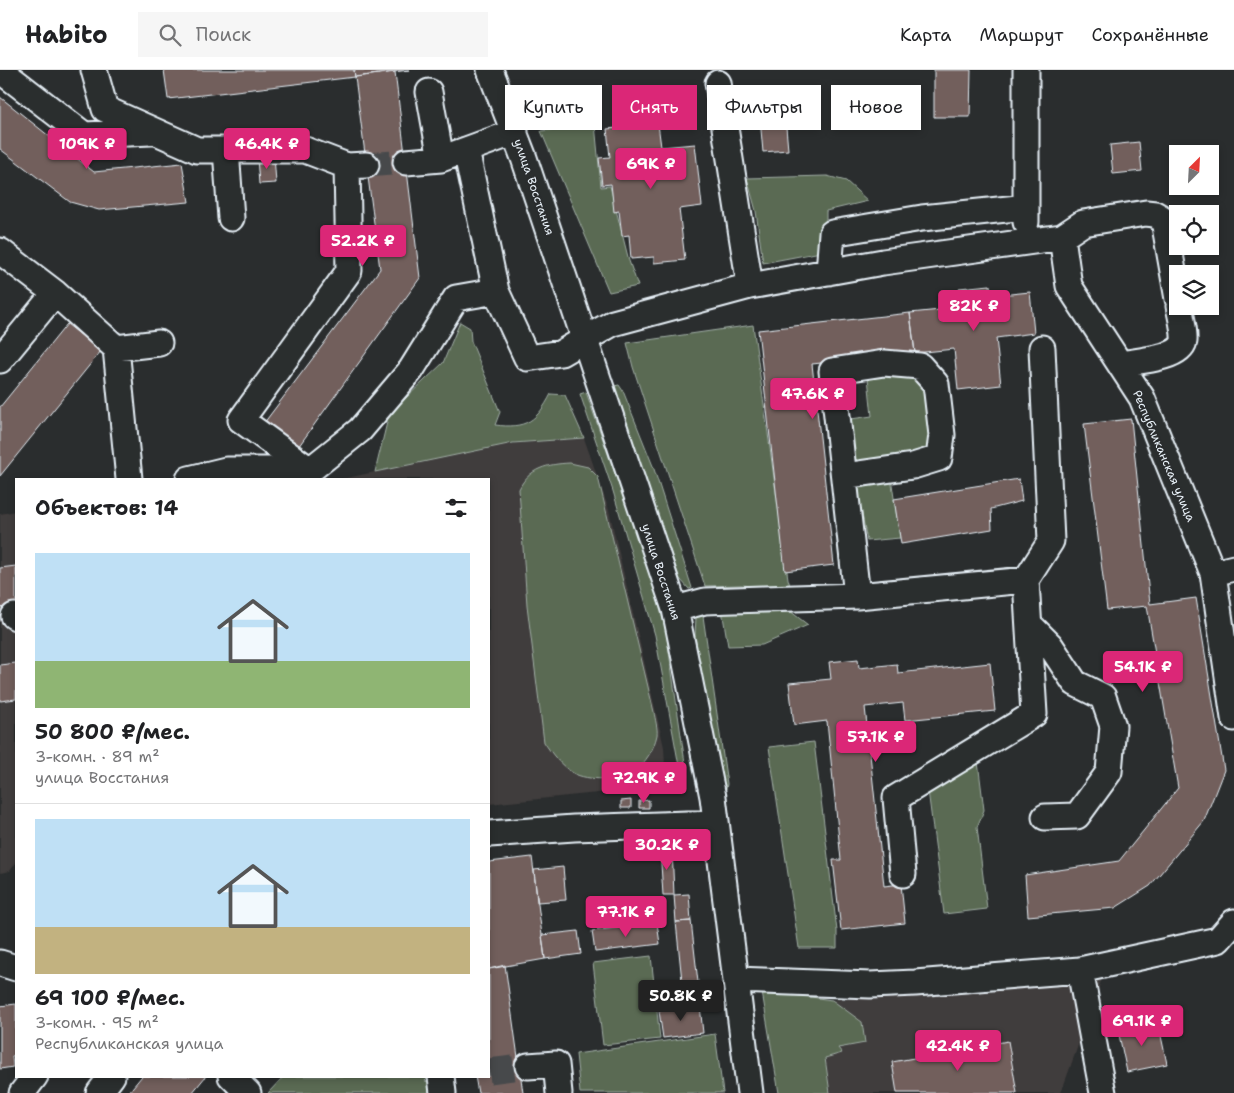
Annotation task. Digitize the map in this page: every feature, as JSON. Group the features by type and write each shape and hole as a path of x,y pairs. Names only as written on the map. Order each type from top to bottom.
{"street":[{"path":"0,70 84,135 156,132"},
{"path":"94,70 105,109 197,150 305,150 357,166 349,271 241,420 310,470"},
{"name":"улица Восстания","path":"490,70 514,132 586,338 675,609 699,721 716,823 750,1093"},
{"path":"1026,70 1026,242"},
{"path":"718,83 750,286"},
{"path":"430,92 441,159"},
{"path":"406,162 441,159 514,132"},
{"path":"226,150 231,218"},
{"path":"466,150 496,291 527,358 561,353 613,323 750,286 883,262 1062,237 1083,224 1146,213 1155,214 1162,218 1172,265"},
{"path":"829,272 832,232 922,218 1026,207"},
{"name":"Республиканская улица","path":"1062,237 1069,286 1142,398 1224,571 1234,718"},
{"path":"0,251 55,293 116,348 129,478"},
{"path":"193,478 226,470 310,470 360,430 411,370 456,298 496,291"},
{"path":"0,360 55,293"},
{"path":"1120,364 1167,356 1178,351 1183,344 1184,335 1181,315"},
{"path":"116,348 159,343"},
{"path":"903,874 896,798 1034,714 1026,580 1050,541 1042,348"},
{"path":"844,476 913,466 939,458 942,434 936,384 920,366 884,363 832,370 857,596"},
{"path":"675,609 705,601 857,596 1026,580"},
{"path":"1029,624 1050,645 1076,683 1103,697 1113,726 1110,772 1077,816 1045,817"},
{"path":"490,834 574,828 716,823"},
{"path":"736,980 870,984 915,983 1080,970 1218,940 1234,922"},
{"path":"0,963 15,968"},
{"path":"1080,970 1103,1093"},
{"path":"528,1066 556,1064 559,1093"},
{"path":"22,1093 33,1078"},
{"path":"99,1093 110,1078"}],"shaded area":[{"path":"584,438 609,510 664,747 666,786 490,804 490,478 347,478 505,444"},
{"path":"15,511 15,864 10,871 0,873 0,514"},
{"path":"1104,973 1061,1093 830,1093 825,1058 841,1053 838,1048 865,1043 862,1022 832,1000 1051,981"}],"green space":[{"path":"596,130 601,187 610,186 629,261 638,286 609,292 541,131"},
{"path":"827,176 846,181 868,201 826,211 826,251 763,263 756,211 747,178"},
{"path":"460,322 470,328 471,341 500,412 495,425 515,426 523,424 541,411 551,394 565,395 584,438 513,443 375,472 389,414 443,363"},
{"path":"753,325 788,579 791,589 741,585 705,586 633,367 627,343"},
{"path":"867,368 920,371 933,416 933,451 854,471 851,419 872,416"},
{"path":"619,385 653,466 692,588 689,589 680,579 617,402 614,386"},
{"path":"586,392 651,575 666,631 687,777 681,777 655,635 613,491 580,394"},
{"path":"570,463 588,467 598,477 657,727 654,745 643,764 635,771 622,777 595,779 579,776 564,766 544,742 527,605 519,489 528,476 540,468"},
{"path":"890,471 900,538 867,541 855,476"},
{"path":"781,604 808,625 762,645 728,646 722,610"},
{"path":"703,616 727,784 726,789 723,790 695,636 696,617"},
{"path":"814,742 837,931 837,948 799,948 769,747"},
{"path":"978,762 984,810 977,827 987,909 944,914 928,790"},
{"path":"651,956 660,1039 603,1045 593,963"},
{"path":"768,991 832,1000 862,1022 865,1043 838,1048 842,1053 825,1058 830,1093 779,1093 762,992"},
{"path":"715,1034 723,1093 580,1093 576,1054"},
{"path":"282,1078 428,1078 425,1081 429,1082 430,1093 268,1093"}],"building":[{"path":"164,70 354,70 355,77 168,99"},
{"path":"354,70 409,70 355,77"},
{"path":"934,70 971,70 970,117 934,117"},
{"path":"395,72 420,278 296,450 261,427 380,269 355,77"},
{"path":"0,97 94,172 182,163 189,202 99,210 70,202 0,149"},
{"path":"607,129 659,130 661,147 695,144 702,206 679,209 685,260 654,263 654,257 631,259 629,235 622,236 619,211 614,212 611,184 602,185 599,158 610,157"},
{"path":"761,130 786,130 788,150 763,152"},
{"path":"1139,142 1142,171 1113,174 1110,145"},
{"path":"274,156 276,183 259,184 257,158"},
{"path":"990,285 991,296 1030,292 1034,333 996,338 1001,385 958,390 954,349 915,353 910,313 961,308 959,288"},
{"path":"910,313 915,353 812,364 834,565 785,571 758,330"},
{"path":"67,324 101,351 0,476 0,407"},
{"path":"1131,419 1150,604 1196,598 1224,770 1204,821 1150,886 1115,908 1028,916 1025,875 1119,861 1178,788 1147,606 1107,610 1084,424"},
{"path":"1019,479 1022,501 991,509 992,529 901,544 894,499"},
{"path":"15,566 15,605 0,608 0,568"},
{"path":"858,659 859,668 897,664 898,673 990,663 995,711 905,720 903,703 865,707 884,886 901,884 905,923 841,930 833,860 841,860 827,721 794,725 789,683 831,679 829,662"},
{"path":"15,663 15,699 0,701 0,665"},
{"path":"631,800 631,808 621,808 621,801"},
{"path":"649,800 649,808 639,808 639,801"},
{"path":"660,848 672,848 674,895 663,895"},
{"path":"532,857 545,959 490,969 490,862"},
{"path":"563,867 566,900 537,902 534,870"},
{"path":"689,894 691,921 676,922 674,895"},
{"path":"691,921 700,1000 684,1001 676,922"},
{"path":"657,923 660,944 595,952 592,931"},
{"path":"578,931 581,954 545,959 542,935"},
{"path":"505,965 523,1093 478,1093 475,1078 490,1078 490,969"},
{"path":"15,1004 15,1055 12,1056 13,1067 0,1069 0,1006"},
{"path":"700,1006 703,1033 663,1038 659,1011"},
{"path":"1158,1022 1167,1064 1127,1072 1118,1030"},
{"path":"1008,1041 1017,1093 897,1093 892,1062"},
{"path":"140,1078 204,1078 192,1093 128,1093"}],"tunnel":[{"path":"366,165 406,162"},
{"path":"490,1071 528,1066"}]}
